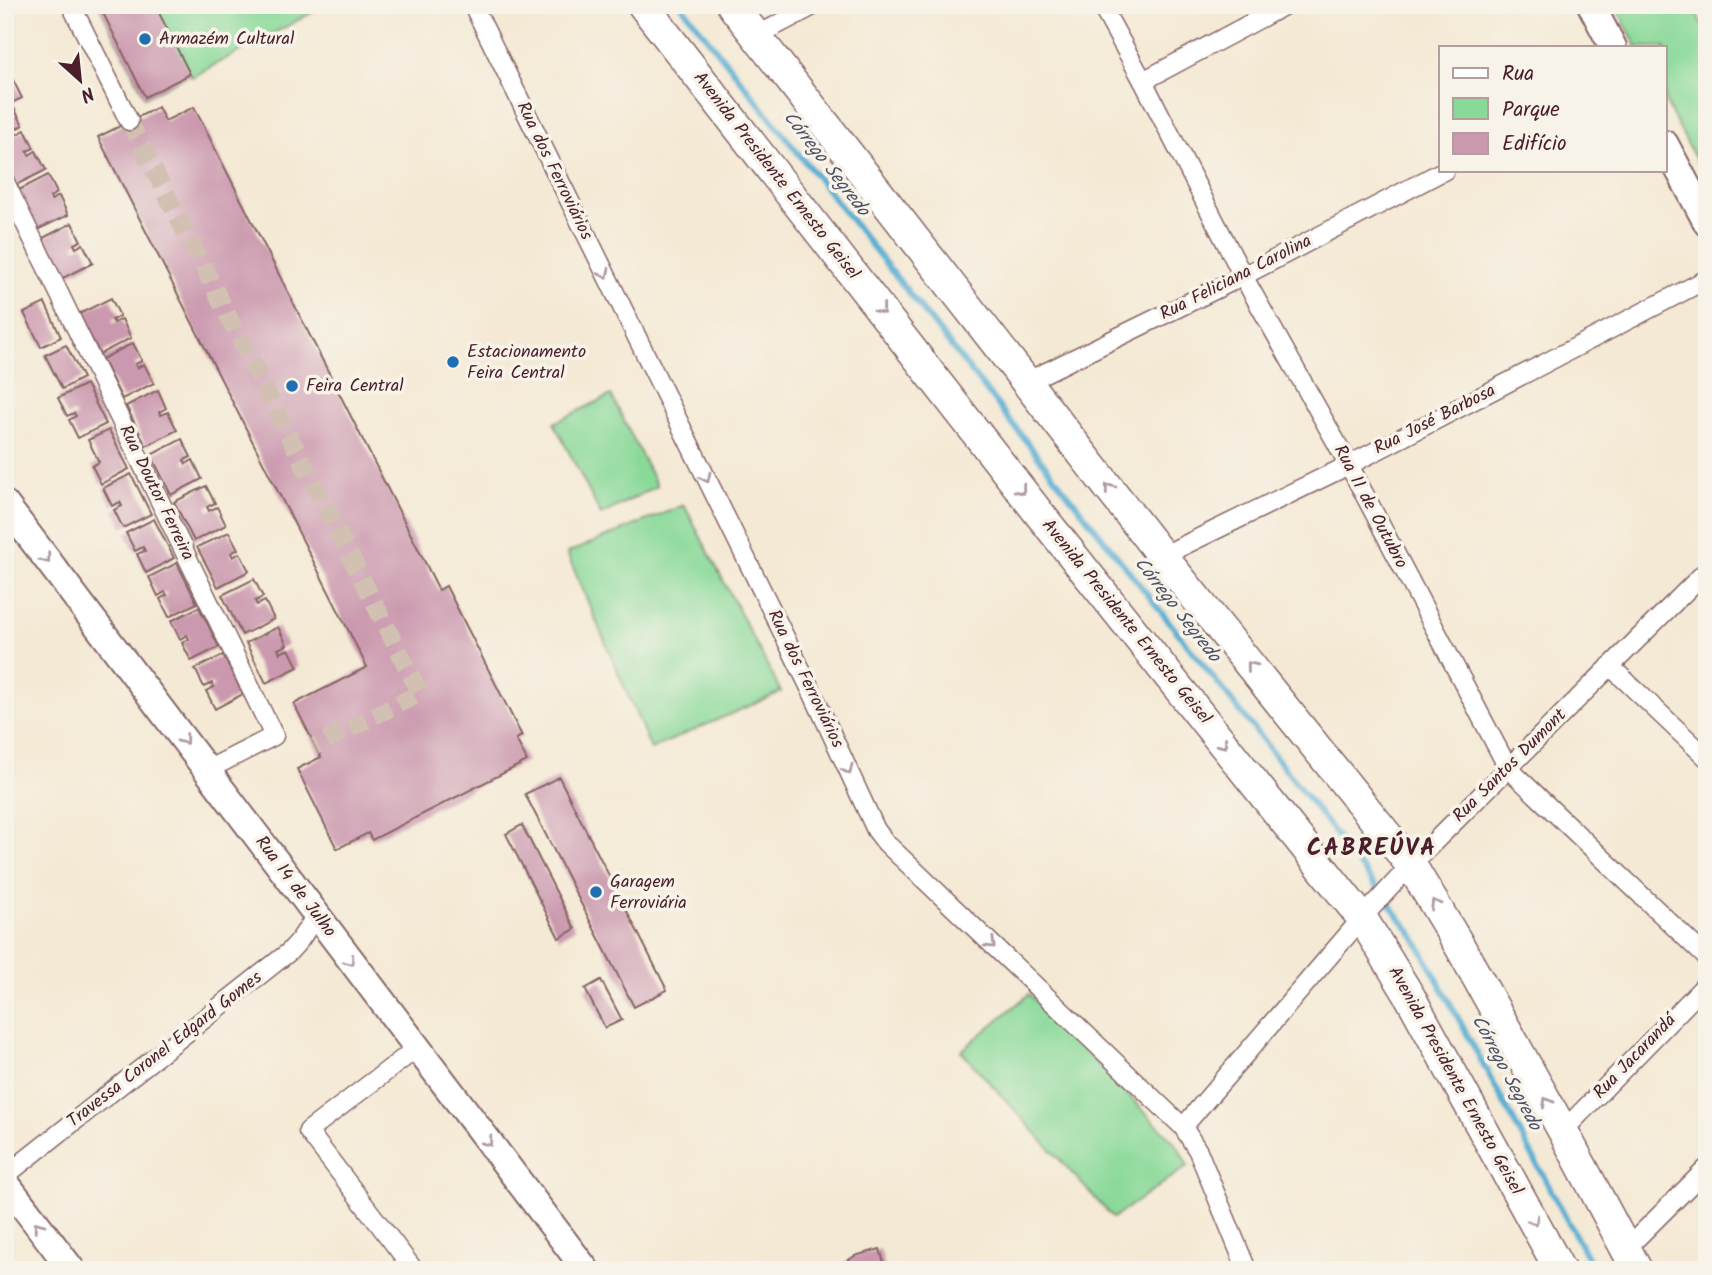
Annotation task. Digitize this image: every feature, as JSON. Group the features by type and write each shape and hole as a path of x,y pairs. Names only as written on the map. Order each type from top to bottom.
{"main road":[{"name":"Avenida Presidente Ernesto Geisel","path":"643,5 1038,512 1364,915 1560,1270"},
{"path":"732,5 1162,556 1410,867 1460,945 1631,1260"}],"street":[{"path":"71,5 126,115"},
{"name":"Rua dos Ferroviários","path":"473,5 813,694 876,830 886,843 1182,1127 1198,1151 1247,1270"},
{"path":"756,36 815,5"},
{"name":"Rua 11 de Outubro","path":"1101,5 1243,276 1349,465 1508,768 1707,958"},
{"path":"1143,81 1285,5"},
{"path":"1591,5 1613,46"},
{"path":"1666,146 1707,223"},
{"name":"Rua Feliciana Carolina","path":"1026,382 1243,276 1441,172"},
{"name":"Rua Doutor Ferreira","path":"5,182 274,736 207,770"},
{"name":"Rua José Barbosa","path":"1162,556 1349,465 1707,279"},
{"name":"Rua 14 de Julho","path":"5,504 586,1270"},
{"name":"Rua Santos Dumont","path":"1182,1127 1364,915 1707,570"},
{"path":"1610,666 1707,758"},
{"name":"Travessa Coronel Edgard Gomes","path":"5,1176 289,952 316,916"},
{"name":"Rua Jacarandá","path":"1563,1131 1707,983"},
{"path":"414,1270 308,1131 417,1048"},
{"path":"1631,1260 1707,1168"},
{"path":"5,1182 72,1270"}],"green space":[{"path":"99,5 326,5 192,77 190,74 145,97"},
{"path":"1615,5 1692,5 1707,35 1707,181 1666,103 1666,46 1636,46"},
{"path":"611,395 657,486 601,515 554,423"},
{"path":"684,505 781,692 651,749 567,553"},
{"path":"1029,994 1177,1145 1188,1166 1113,1218 961,1051"}],"building":[{"name":"Armazém Cultural","path":"99,5 155,5 190,74 145,97"},
{"path":"13,80 22,98 5,106 5,84"},
{"path":"13,106 23,125 5,134 5,111"},
{"name":"Feira Central","path":"158,107 165,121 194,107 439,590 446,586 522,736 516,739 527,761 372,840 368,833 337,849 297,769 321,757 294,704 367,667 98,137"},
{"path":"25,130 34,148 27,151 29,155 36,151 46,170 14,186 5,168 5,140"},
{"path":"48,175 57,193 50,197 51,200 59,196 68,215 37,230 17,191"},
{"path":"72,223 81,241 74,244 76,248 83,244 93,263 61,279 41,239"},
{"path":"111,298 120,316 112,320 114,323 122,319 131,338 100,354 79,314"},
{"path":"45,303 61,337 41,347 24,313"},
{"path":"133,343 142,361 135,364 137,368 144,364 154,383 122,399 102,359"},
{"path":"66,345 83,378 62,389 45,355"},
{"path":"86,384 106,424 78,438 69,420 76,416 74,413 67,416 58,398"},
{"path":"158,390 166,408 159,412 161,415 168,412 177,430 146,446 126,406"},
{"path":"109,430 129,469 101,484 92,466 99,462 88,440"},
{"path":"182,439 191,457 184,460 186,464 193,460 202,479 171,495 151,455"},
{"path":"131,474 151,514 123,528 114,510 122,506 120,502 112,506 103,488"},
{"path":"206,486 215,503 207,507 209,511 217,507 226,525 194,541 174,502"},
{"path":"154,519 174,558 146,573 137,554 145,551 143,547 135,551 126,533"},
{"path":"229,532 238,549 231,553 233,557 240,553 249,571 218,587 197,547"},
{"path":"177,563 197,603 169,617 160,599 167,595 165,592 158,596 149,577"},
{"path":"254,579 263,597 255,601 257,605 265,601 274,619 242,635 222,595"},
{"path":"199,607 219,647 191,661 182,643 189,639 187,635 180,639 171,621"},
{"path":"278,627 287,645 278,649 280,653 289,649 298,667 266,683 246,643"},
{"path":"223,655 243,694 215,709 206,691 214,687 212,683 204,687 195,669"},
{"name":"Garagem Ferroviária","path":"559,777 667,990 634,1007 525,794"},
{"path":"522,825 575,929 559,938 506,834"},
{"path":"601,980 622,1020 605,1028 585,989"},
{"path":"880,1249 886,1270 833,1270 855,1256"}],"waterway":[{"name":"Córrego Segredo","path":"681,5 1269,748 1414,936 1594,1270"}],"tunnel":[{"path":"129,121 420,693 315,746"}],"place":[{"name":"Armazém Cultural","path":"145,39"},
{"name":"Estacionamento Feira Central","path":"453,362"},
{"name":"Feira Central","path":"292,386"},
{"name":"Garagem Ferroviária","path":"596,892"}],"district":[{"name":"CABREÚVA","path":"1372,848"}]}
